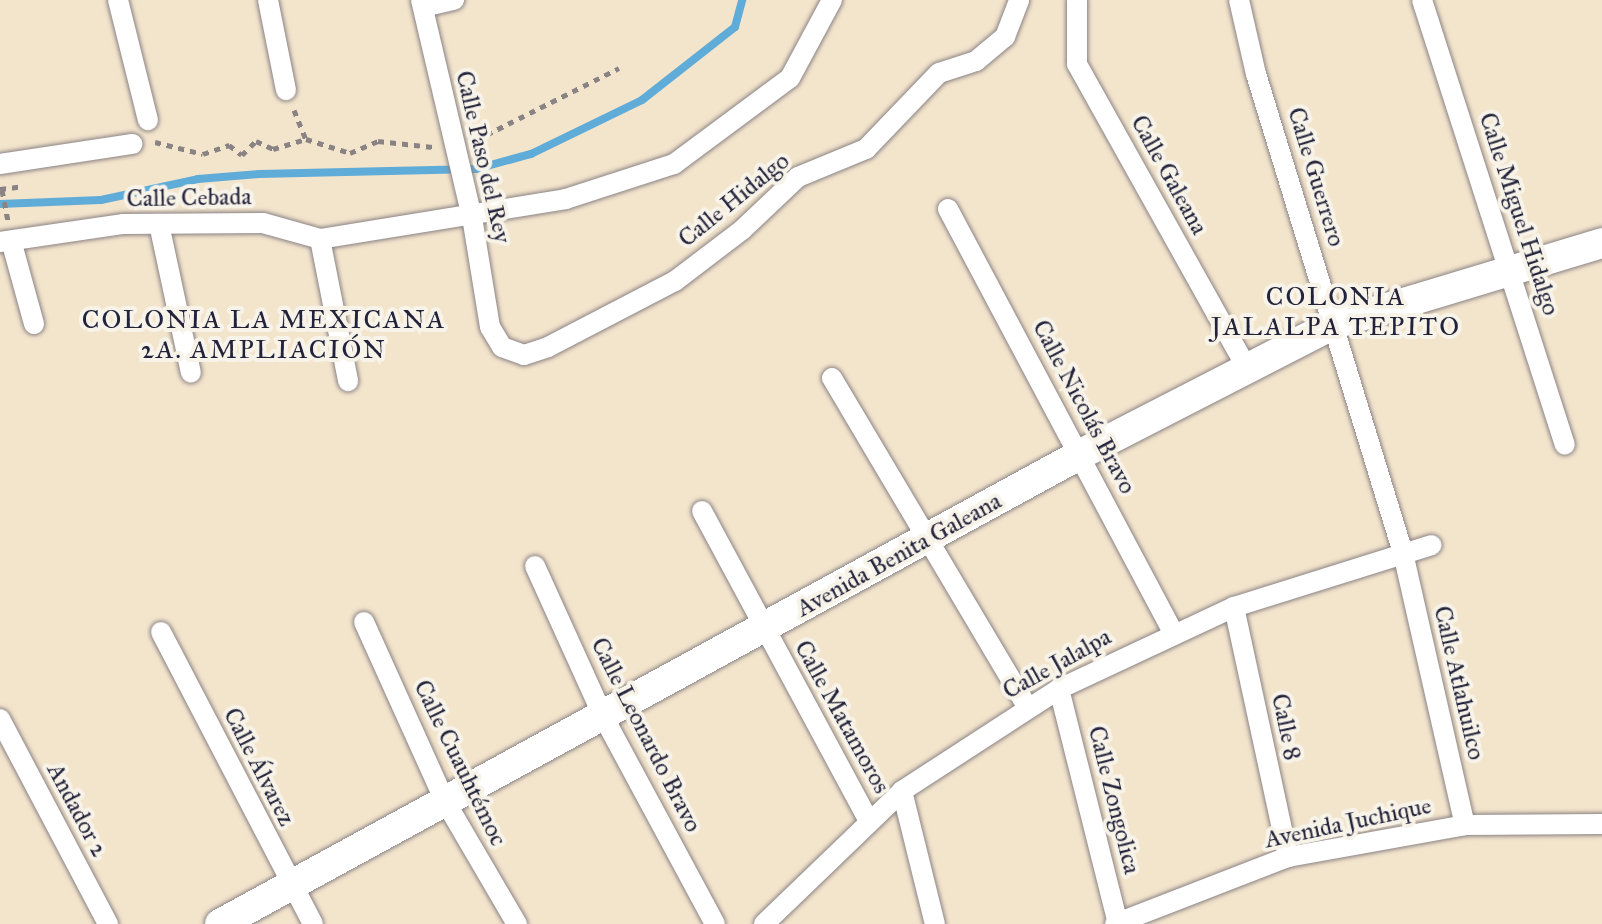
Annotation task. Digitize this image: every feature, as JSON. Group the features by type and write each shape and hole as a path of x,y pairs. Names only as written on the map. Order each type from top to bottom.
{"street":[{"path":"118,0 148,120"},
{"path":"268,0 286,90"},
{"path":"422,4 454,0"},
{"name":"Calle Cebada","path":"6,243 124,224 263,223 320,239 470,209 566,199 674,164 790,78 832,0"},
{"name":"Calle Hidalgo","path":"490,327 502,347 524,355 548,347 675,281 742,230 798,177 866,149 939,73 976,61 1005,37 1019,0"},
{"name":"Calle Galeana","path":"1077,0 1077,64 1247,368"},
{"name":"Calle Guerrero","path":"1239,0 1256,74 1403,553"},
{"name":"Calle Miguel Hidalgo","path":"1422,0 1565,445"},
{"name":"Calle Paso del Rey","path":"422,4 462,147 490,327"},
{"path":"0,164 137,144"},
{"name":"Calle Nicolás Bravo","path":"948,209 1173,632"},
{"path":"159,224 191,373"},
{"path":"320,239 348,381"},
{"path":"6,243 34,324"},
{"name":"Avenida Benita Galeana","path":"220,924 1081,454 1334,324 1602,243"},
{"path":"832,378 925,540 1028,708"},
{"name":"Calle Matamoros","path":"702,511 869,821"},
{"name":"Calle Jalalpa","path":"764,924 902,791 1059,689 1173,632 1234,607 1432,545"},
{"name":"Calle Atlahuilco","path":"1403,553 1465,825"},
{"name":"Calle Leonardo Bravo","path":"535,566 603,716 715,924"},
{"name":"Calle 8","path":"1234,607 1288,857"},
{"name":"Calle Cuauhtémoc","path":"364,622 445,801 517,924"},
{"name":"Calle Álvarez","path":"161,632 313,924"},
{"name":"Calle Zongolica","path":"1059,689 1117,923"},
{"name":"Andador 2","path":"0,719 108,924"},
{"path":"902,791 935,924"},
{"name":"Avenida Juchique","path":"1117,923 1288,857 1465,825 1602,824"}],"path":[{"path":"462,147 619,68"},
{"path":"286,90 306,139"},
{"path":"137,144 181,144 203,154 229,145 242,155 256,141 273,149 306,139 350,153 378,141 434,147"},
{"path":"0,189 38,183"}],"waterway":[{"path":"0,204 101,200 198,179 259,174 476,169 531,154 642,100 735,27 742,0"}],"district":[{"name":"COLONIA JALALPA TEPITO","path":"1336,312"},
{"name":"COLONIA LA MEXICANA 2A. AMPLIACIÓN","path":"264,335"}]}
